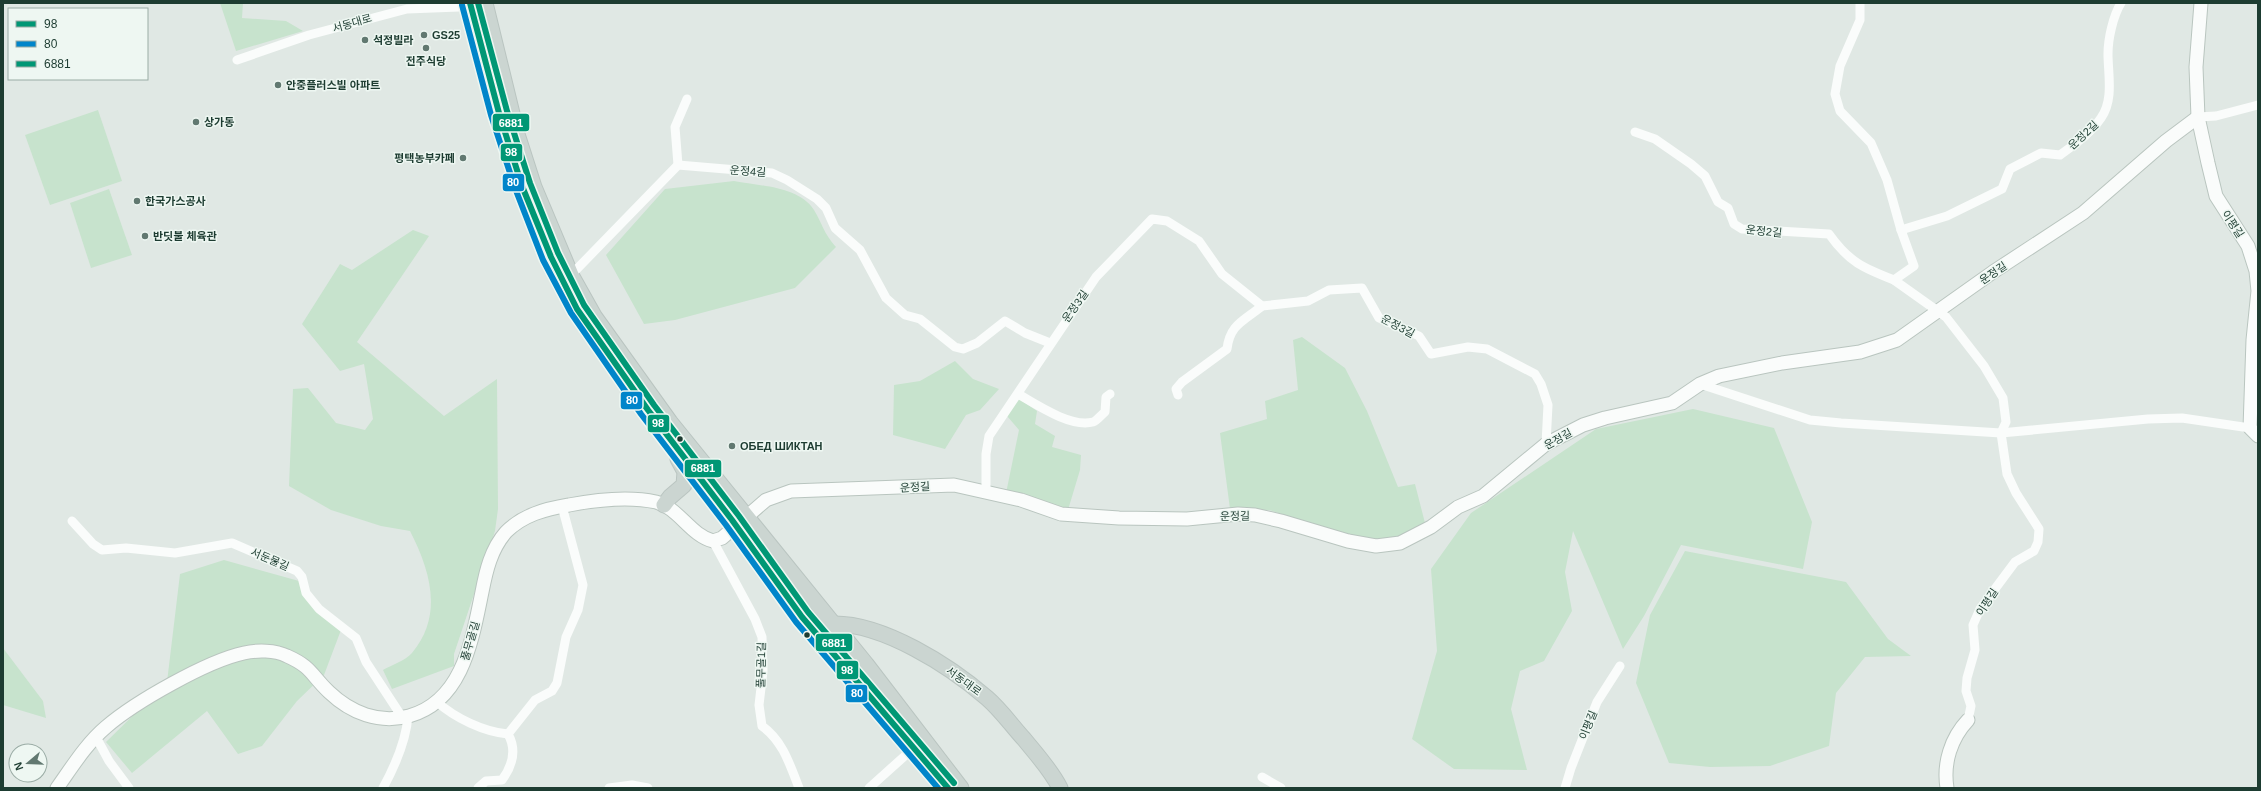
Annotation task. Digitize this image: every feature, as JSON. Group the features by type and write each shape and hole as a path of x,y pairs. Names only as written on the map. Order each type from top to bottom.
{"main road":[{"path":"475,3 534,187 571,275 594,316 742,522 803,617 961,788"},
{"path":"475,3 480,43 520,180 535,222 568,293 593,333 677,450 833,624 920,742 948,788"},
{"path":"664,505 670,497 684,485 685,472 678,458 677,450"},
{"name":"서동대로","path":"833,624 849,624 866,628 902,642 952,672 988,699 1044,762 1060,788"}],"street":[{"name":"서동대로","path":"237,60 309,35 407,8 459,7 475,3"},
{"path":"1860,3 1860,20 1840,66 1835,94 1840,111 1871,143 1887,180 1901,230 1914,266 1894,280"},
{"name":"운정2길","path":"1901,230 1947,216 2002,189 2010,169 2042,153 2060,155 2085,136 2102,117 2107,106 2110,74 2108,53 2111,32 2121,3"},
{"path":"2201,3 2196,66 2198,117 2216,116 2258,105"},
{"path":"571,275 678,165 675,127 687,99"},
{"name":"운정길","path":"742,522 766,500 791,491 954,485 986,492 1061,514 1119,518 1179,519 1238,514 1281,521 1348,541 1376,546 1400,543 1431,527 1458,507 1484,496 1511,475 1546,444 1583,425 1605,418 1672,403 1700,384 1719,376 1782,363 1866,350 1897,340 1993,272 2083,214 2166,140 2198,117"},
{"name":"이평길","path":"2001,433 2148,419 2182,418 2254,432 2253,340 2258,291 2256,271 2248,246 2216,196 2198,117"},
{"name":"운정2길","path":"1635,132 1655,139 1692,164 1705,176 1718,202 1728,208 1734,224 1742,229 1829,234 1847,257 1869,270 1894,280 1940,311"},
{"name":"운정4길","path":"678,165 772,173 818,199 826,208 835,228 860,250 886,298 905,315 920,320 954,347 963,349 977,343 1005,321 1025,333 1050,343"},
{"name":"운정3길","path":"986,492 986,454 989,436 1018,394 1050,343 1096,277 1152,220 1167,221 1199,241 1222,274 1262,306 1308,301 1329,290 1362,288 1379,318 1419,336 1431,354 1468,347 1487,348 1535,374 1542,384 1548,405 1546,444"},
{"path":"1178,395 1176,389 1182,382 1227,349 1229,335 1233,328 1262,306"},
{"name":"이평길","path":"1940,311 1984,366 2003,398 2006,422 2001,433 2007,474 2016,494 2036,522 2039,529 2038,542 2034,551 2015,562 1980,609 1973,625 1975,650 1967,678 1966,690 1971,706 1968,720 1958,730 1946,759 1947,788"},
{"path":"1700,384 1810,420 2001,433"},
{"path":"1018,394 1056,415 1083,423 1094,422 1105,412 1106,397 1110,394"},
{"name":"풀무골길","path":"405,717 429,708 437,702 459,675 473,635 486,570 495,547 510,529 531,514 562,506 627,500 645,500 664,505 701,535 713,541"},
{"path":"508,734 535,700 552,691 557,683 566,637 578,610 583,585 562,506"},
{"name":"서둔물길","path":"72,521 93,544 102,550 126,548 175,553 232,543 297,571 302,577 306,593 319,609 356,638 366,662 405,717"},
{"path":"713,541 722,538 742,522"},
{"name":"풀무골1길","path":"713,541 755,618 762,637 763,671 759,705 762,726 773,734 780,743 799,788"},
{"path":"57,788 82,752 105,727 142,701 207,666 243,653 262,651 284,654 308,667 329,692 346,706 363,714 372,718 389,720 405,717 407,728 395,766 383,788"},
{"name":"이평길","path":"1565,788 1570,768 1597,702 1620,666"},
{"path":"437,702 445,709 493,733 508,734"},
{"path":"478,788 486,781 502,780 509,771 514,752 508,734"},
{"path":"96,737 110,761 129,788"},
{"path":"869,788 920,742"},
{"path":"1262,777 1281,788"},
{"path":"609,788 632,785 648,788"}],"green space":[{"path":"220,3 243,3 242,18 286,21 303,31 236,51"},
{"path":"98,110 122,181 50,205 25,135"},
{"path":"734,181 778,188 799,196 814,210 826,233 836,247 795,288 675,320 644,324 606,255 665,189"},
{"path":"109,189 132,255 91,268 70,203"},
{"path":"413,230 429,236 357,342 444,416 497,379 498,509 495,531 454,654 454,666 392,689 383,670 403,660 412,653 422,638 428,623 431,608 430,592 428,577 423,561 410,531 381,526 331,510 289,486 293,389 308,388 336,423 365,430 373,419 364,364 340,371 302,324 340,264 352,270"},
{"path":"1302,337 1345,368 1367,411 1398,487 1415,484 1425,523 1399,536 1375,541 1341,534 1269,510 1230,509 1220,433 1267,419 1265,401 1298,390 1293,340"},
{"path":"955,361 973,379 999,389 980,410 966,415 945,449 893,435 894,385 920,381"},
{"path":"1018,398 1037,411 1035,424 1055,436 1052,447 1081,455 1080,470 1068,510 1004,503 1019,430 1007,416"},
{"path":"1693,409 1774,428 1812,522 1803,569 1681,545 1644,616 1623,649 1573,531 1565,572 1572,611 1544,661 1520,671 1511,709 1527,770 1454,769 1412,739 1437,651 1431,569 1471,513 1596,429"},
{"path":"1685,551 1846,582 1888,639 1911,656 1865,657 1836,693 1829,746 1770,766 1710,767 1669,763 1636,683 1650,615"},
{"path":"224,560 299,581 341,630 324,675 297,701 262,746 238,754 207,711 132,773 106,742 167,682 180,574"},
{"path":"3,648 43,701 46,718 3,705"}],"transit line":[{"name":"98","path":"470,3 499,113 522,186 551,257 577,309 648,410 732,520 802,617 948,788"},
{"name":"6881","path":"478,3 507,111 530,183 558,253 584,305 654,405 739,516 808,612 954,783"},
{"name":"80","path":"462,5 491,115 515,188 543,260 571,313 641,414 726,525 796,622 938,788"}],"place":[{"name":"GS25","path":"424,35"},
{"name":"석정빌라","path":"365,40"},
{"name":"전주식당","path":"426,48"},
{"name":"안중플러스빌 아파트","path":"278,85"},
{"name":"상가동","path":"196,122"},
{"name":"평택농부카페","path":"463,158"},
{"name":"한국가스공사","path":"137,201"},
{"name":"반딧불 체육관","path":"145,236"},
{"name":"ОБЕД ШИКТАН","path":"732,446"}]}
